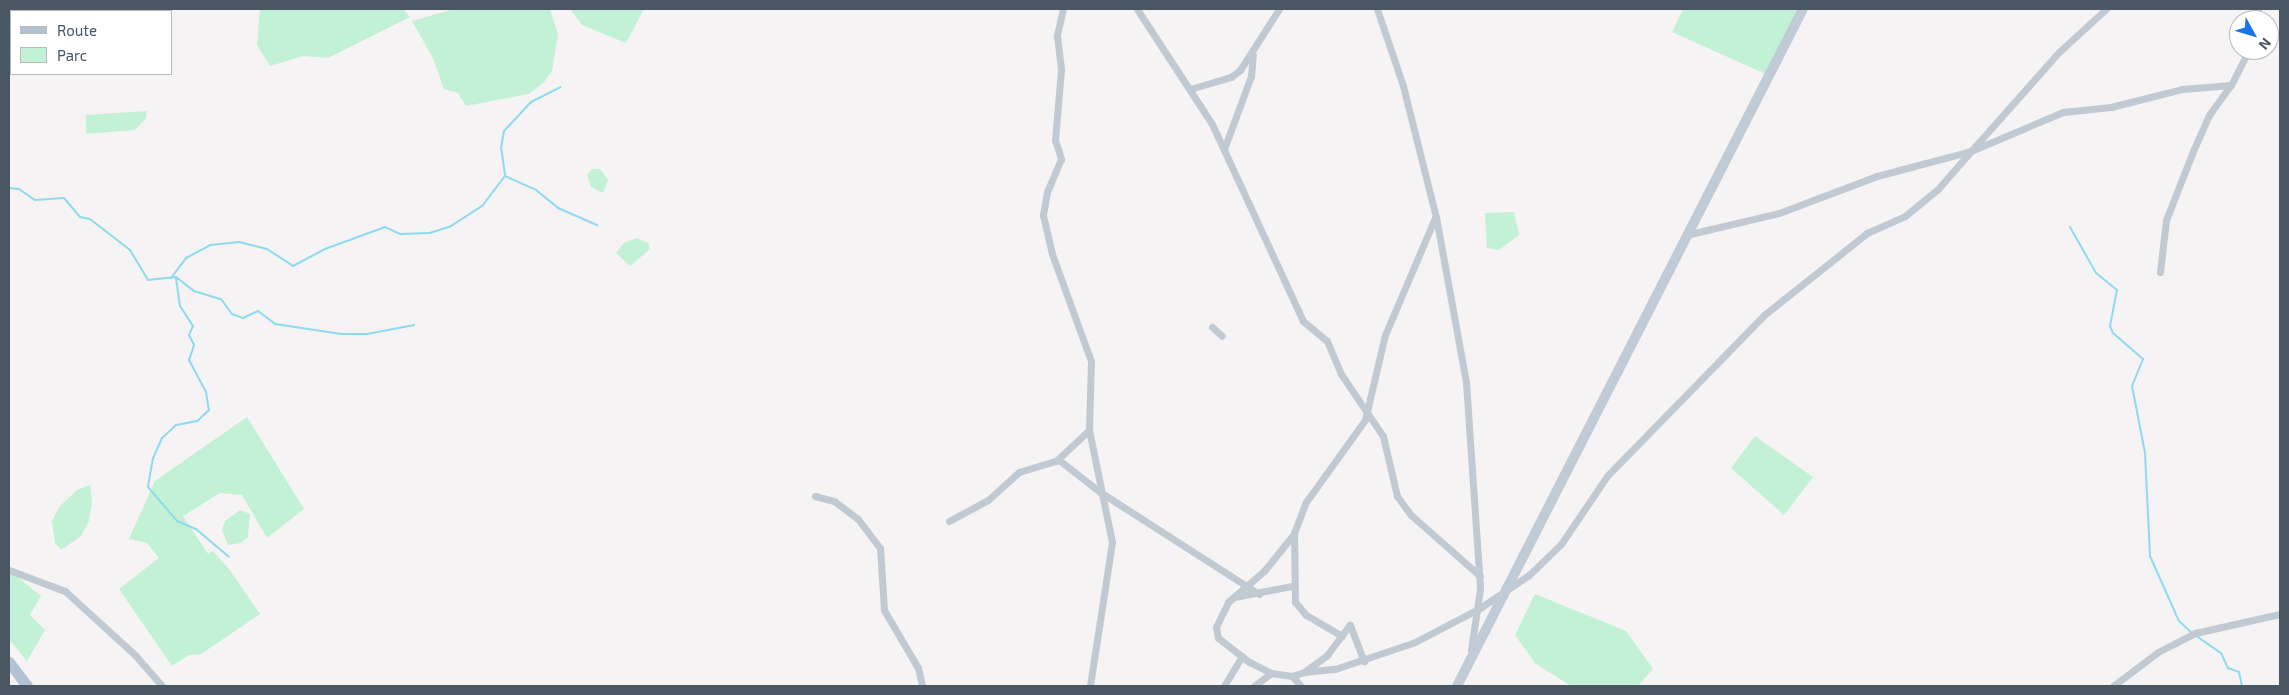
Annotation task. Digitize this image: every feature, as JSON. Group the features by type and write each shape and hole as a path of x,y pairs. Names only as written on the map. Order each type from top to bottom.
{"main road":[{"path":"1457,686 1690,234 1803,9"},
{"path":"9,662 27,686"}],"street":[{"path":"1064,9 1057,36 1061,70 1055,140 1060,159 1047,192 1043,215 1052,254 1091,361 1089,430 1100,492 1112,535 1112,560 1102,597 1090,686"},
{"path":"1137,9 1190,89 1224,149 1303,320 1326,341 1340,374 1368,412 1388,447 1399,500 1480,576"},
{"path":"1190,89 1231,77 1253,50 1279,9"},
{"path":"1377,9 1403,86 1436,217 1466,382 1480,576 1480,608 1467,666"},
{"path":"1436,217 1387,330 1368,412 1358,432 1306,502 1294,533 1273,561 1235,595 1219,617 1216,632 1242,656 1271,673 1292,676 1364,661 1415,642 1480,608 1506,592 1562,544 1607,476 1764,314 1868,233 1905,216 1938,188 2060,52 2106,9"},
{"path":"1224,149 1251,76 1253,50"},
{"path":"2160,272 2163,235 2171,206 2205,122 2232,85 2244,60"},
{"path":"1690,234 1779,213 1877,176 1972,151 2062,112 2119,106 2182,89 2232,85"},
{"path":"1212,327 1222,336"},
{"path":"949,521 988,500 1014,475 1059,460 1089,430"},
{"path":"1059,460 1100,492 1259,594"},
{"path":"815,496 834,500 858,519 880,548 884,610 918,668 922,686"},
{"path":"1294,533 1292,586 1302,611 1342,636"},
{"path":"9,570 65,591 135,655 162,686"},
{"path":"1234,577 1235,595"},
{"path":"1235,595 1259,594 1292,586"},
{"path":"2112,686 2158,652 2195,633 2280,614"},
{"path":"1304,672 1327,655 1350,626 1364,661"},
{"path":"1224,686 1242,656"},
{"path":"1254,686 1271,673"},
{"path":"1292,676 1302,686"}],"green space":[{"path":"260,9 403,9 410,17 328,58 303,56 270,66 257,45"},
{"path":"454,9 550,9 558,34 552,71 544,82 529,94 466,106 458,93 444,89 433,58 412,21"},
{"path":"570,9 644,9 626,43 582,25"},
{"path":"1683,9 1803,9 1770,76 1672,32"},
{"path":"147,111 146,118 135,130 86,134 86,115"},
{"path":"592,169 600,169 608,180 603,193 591,187 587,175"},
{"path":"1514,212 1519,235 1499,250 1487,248 1485,213"},
{"path":"637,238 648,243 650,249 630,266 616,253 624,243"},
{"path":"247,417 304,509 267,538 242,495 220,493 183,516 208,554 213,551 229,569 260,614 201,654 189,655 172,666 119,589 159,558 147,543 129,539 155,481"},
{"path":"1755,436 1813,477 1784,515 1731,468"},
{"path":"90,485 92,502 89,521 81,536 61,550 55,543 52,521 60,506 77,490"},
{"path":"240,510 250,514 248,537 241,543 228,545 222,530 225,521"},
{"path":"9,570 41,596 30,615 45,630 27,661 9,639"},
{"path":"1535,594 1626,631 1653,669 1638,686 1571,686 1535,663 1515,635"}],"waterway":[{"path":"505,175 501,148 504,131 531,102 560,87"},
{"path":"171,278 186,258 210,245 239,242 267,249 293,266 325,249 385,227 400,234 430,233 451,226 483,205 505,176 536,190 558,208 597,225"},
{"path":"9,188 19,189 35,200 64,198 80,217 90,219 130,250 148,280 176,277 194,291 221,299 232,314 243,318 258,311 275,324 341,334 367,334 414,325"},
{"path":"2070,227 2096,273 2117,290 2110,326 2113,333 2143,359 2132,386 2145,453 2150,556 2179,621 2191,632"},
{"path":"176,278 180,306 193,326 189,335 194,345 189,360 206,392 209,410 197,421 176,425 162,438 153,458 148,487 177,521 196,529 229,557"},
{"path":"2195,635 2221,653 2228,668 2239,672 2242,686"}]}
